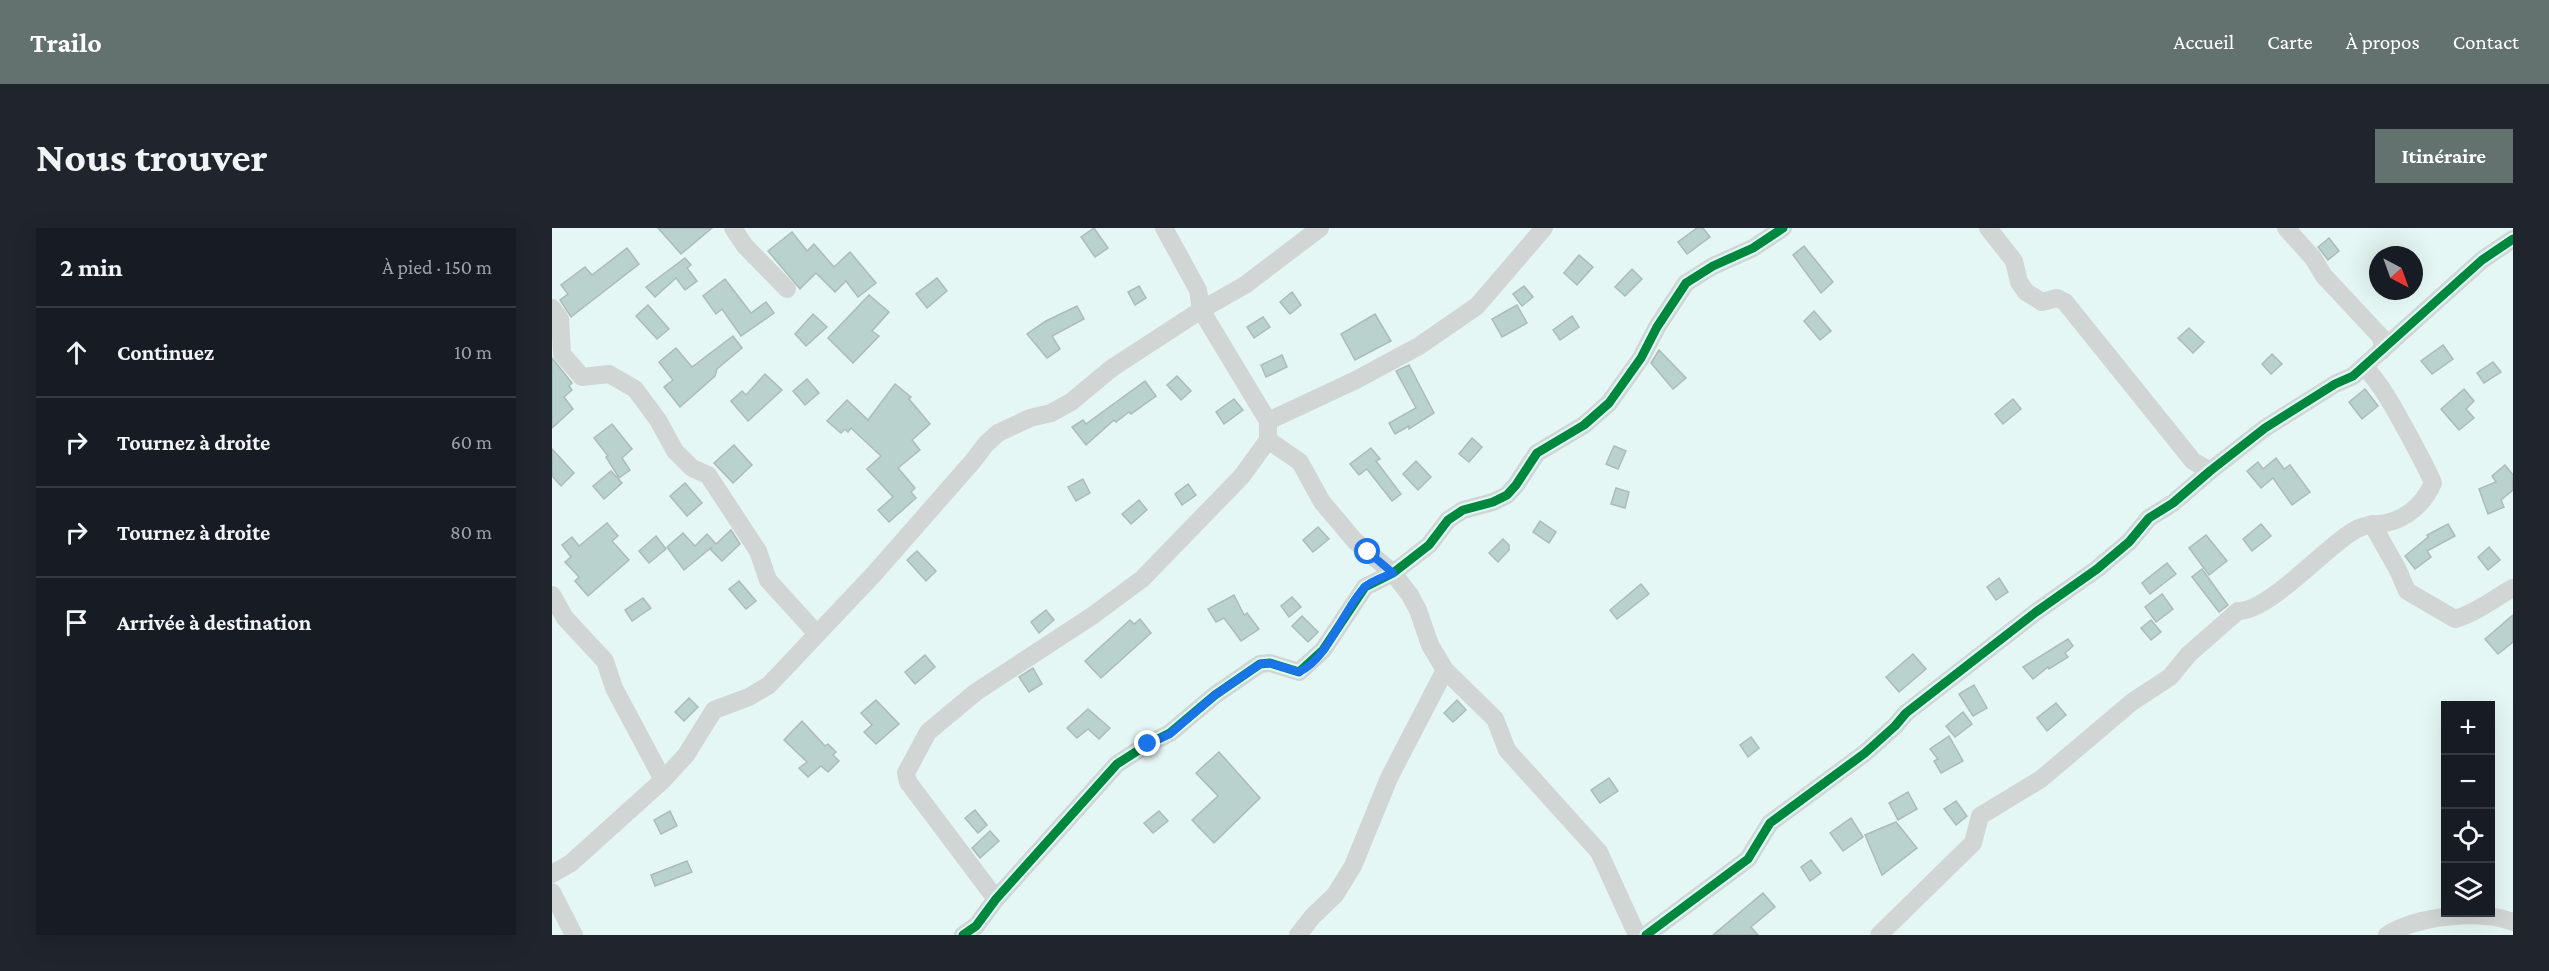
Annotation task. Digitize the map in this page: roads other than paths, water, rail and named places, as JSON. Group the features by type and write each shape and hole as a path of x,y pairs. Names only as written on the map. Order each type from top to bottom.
{"street":[{"path":"733,228 745,246 786,289"},
{"path":"996,899 908,782 906,773 928,732 976,692 1092,616 1142,579 1242,476 1268,440 1268,421 1201,310 1198,290 1164,228"},
{"path":"552,874 571,863 663,780 686,755 714,710 748,697 769,685 874,573 998,433 1030,418 1051,413 1071,402 1112,368 1201,310 1245,285 1320,228"},
{"path":"1268,421 1356,380 1419,346 1468,313 1477,306 1544,228"},
{"path":"963,935 976,926 996,899 1117,764 1148,744 1170,734 1215,695 1260,664 1270,663 1299,672 1304,670 1323,650 1365,587 1393,573 1429,545 1448,520 1463,510 1493,502 1507,495 1537,453 1584,425 1609,404 1641,358 1657,327 1686,283 1713,266 1753,248 1783,228"},
{"path":"1988,228 2014,261 2020,286 2038,301 2045,302 2057,298 2065,302 2193,461 2210,471"},
{"path":"2286,228 2313,258 2324,276 2381,337 2383,350"},
{"path":"1646,935 1748,859 1770,823 1865,753 1906,713 2036,612 2097,569 2129,542 2149,518 2173,503 2265,428 2335,384 2353,376 2482,260 2513,239"},
{"path":"552,308 560,319 562,354 582,377 609,374 635,389 658,420 675,451 692,468 708,475 758,551 768,580 817,634"},
{"path":"1879,935 1973,843 1980,816 2041,779 2132,702 2170,677 2188,654 2238,610 2245,611 2277,593 2355,529 2403,517 2428,495 2433,483 2396,409 2381,385 2364,366"},
{"path":"1268,440 1300,462 1322,502 1355,541 1393,573 1418,610 1430,645 1445,670 1495,719 1507,750 1599,852 1637,935"},
{"path":"2372,524 2407,591 2455,619 2472,614 2491,599 2513,588"},
{"path":"552,595 565,618 605,661 614,688 663,780"},
{"path":"1298,935 1313,916 1335,895 1353,866 1389,778 1445,670"},
{"path":"552,892 574,935"},
{"path":"2387,935 2424,922 2465,916 2487,916 2513,922"}]}
